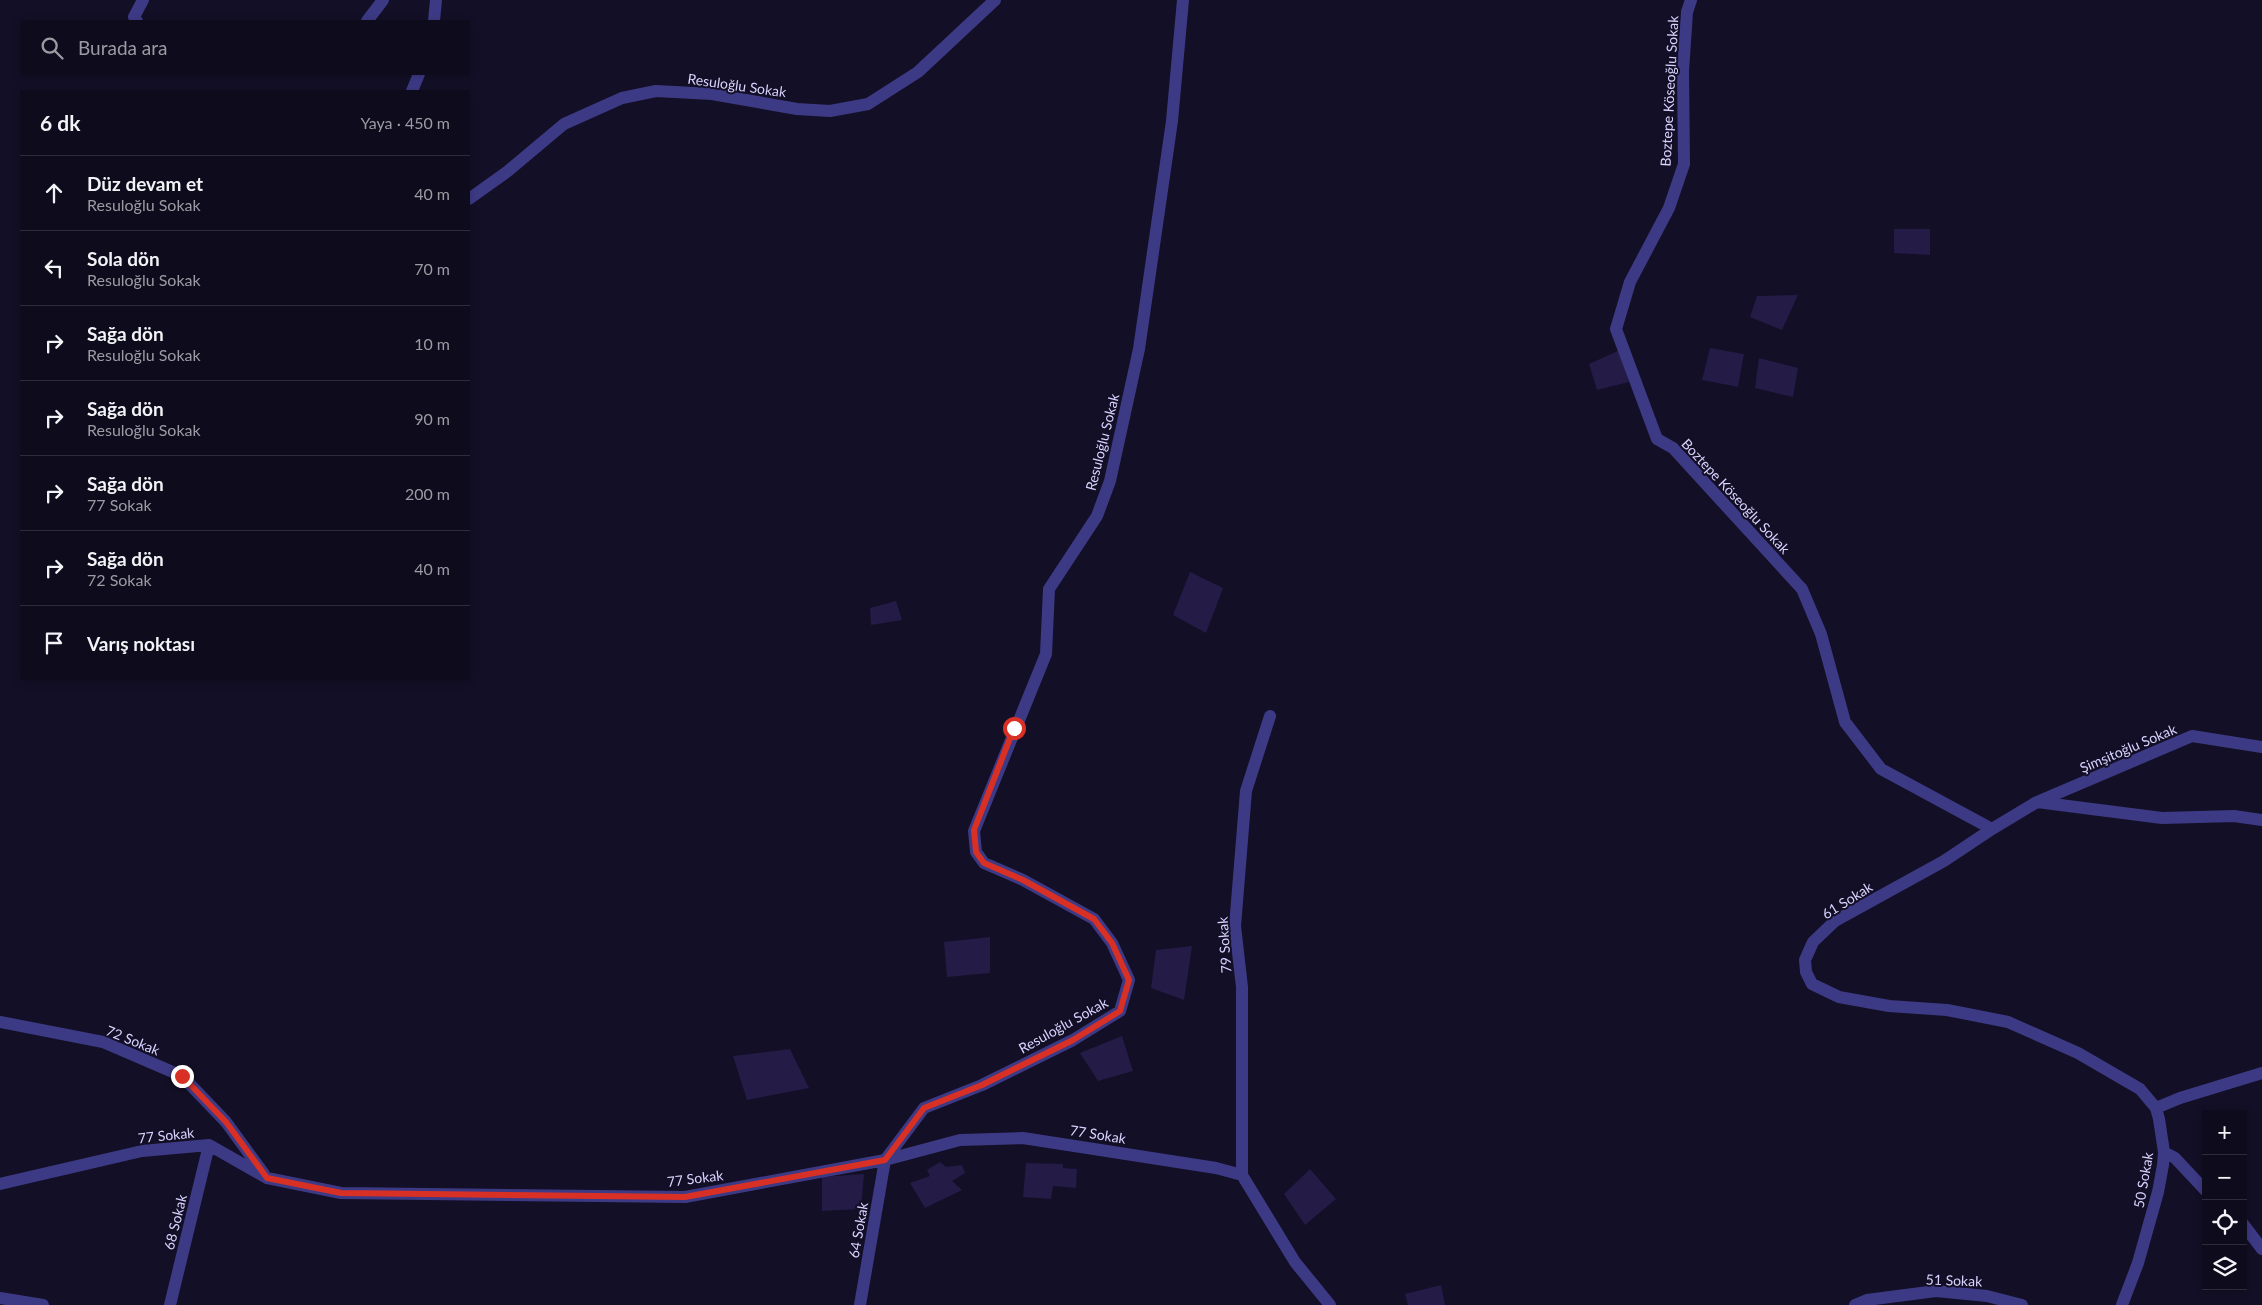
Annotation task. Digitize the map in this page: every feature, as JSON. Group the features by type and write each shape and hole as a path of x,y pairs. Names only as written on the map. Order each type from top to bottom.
{"street":[{"path":"136,20 134,17 137,8 143,0"},
{"path":"368,20 383,0"},
{"path":"434,20 436,0"},
{"name":"Resuloğlu Sokak","path":"470,198 508,171 564,124 622,98 656,91 712,94 797,109 830,111 868,104 918,72 995,0"},
{"name":"Resuloğlu Sokak","path":"885,1160 924,1108 982,1085 1057,1048 1120,1011 1129,980 1112,943 1094,919 1023,880 984,863 976,852 974,830 1046,654 1049,589 1097,516 1110,481 1139,349 1172,121 1183,0"},
{"name":"Boztepe Köseoğlu Sokak","path":"1691,0 1687,12 1683,71 1684,164 1669,208 1630,282 1616,329 1657,439 1673,448 1802,589 1822,634 1845,722 1881,769 1992,829"},
{"path":"412,90 419,75"},
{"name":"79 Sokak","path":"1242,1175 1242,987 1234,926 1246,791 1270,716"},
{"name":"Şimşitoğlu Sokak","path":"2037,802 2192,736 2262,746"},
{"path":"2037,802 2162,818 2234,816 2262,820"},
{"name":"61 Sokak","path":"2037,802 1944,861 1835,921 1813,942 1805,960 1806,972 1812,984 1839,997 1889,1006 1947,1010 2008,1022 2078,1053 2120,1076 2140,1089 2156,1108"},
{"name":"72 Sokak","path":"0,1022 103,1042 182,1076 226,1122 267,1178"},
{"path":"2156,1108 2180,1098 2262,1073"},
{"name":"50 Sokak","path":"2122,1305 2138,1262 2158,1192 2164,1152 2156,1108"},
{"name":"77 Sokak","path":"0,1184 142,1151 209,1145 267,1178 341,1193 685,1197 885,1160 960,1140 1023,1138 1216,1168 1242,1175"},
{"name":"68 Sokak","path":"170,1305 209,1145"},
{"path":"2164,1152 2175,1158 2202,1187"},
{"name":"64 Sokak","path":"860,1305 885,1160"},
{"path":"1242,1175 1295,1262 1330,1305"},
{"path":"2247,1229 2262,1249"},
{"name":"51 Sokak","path":"1855,1305 1867,1300 1936,1291 1987,1296 2022,1305"},
{"path":"0,1298 43,1305"}],"building":[{"path":"1894,229 1930,229 1930,255 1894,253"},
{"path":"1798,295 1782,330 1750,317 1757,296"},
{"path":"1710,348 1744,354 1738,387 1702,380"},
{"path":"1620,350 1629,382 1597,390 1589,364"},
{"path":"1759,358 1798,368 1793,397 1755,388"},
{"path":"1190,572 1223,588 1206,633 1173,615"},
{"path":"896,601 902,620 871,625 870,608"},
{"path":"990,937 990,973 947,977 944,942"},
{"path":"1192,946 1184,1000 1151,988 1156,950"},
{"path":"1122,1036 1133,1071 1098,1081 1080,1053"},
{"path":"790,1049 809,1088 747,1100 733,1056"},
{"path":"940,1162 946,1167 962,1165 965,1173 952,1181 962,1190 925,1208 910,1183 930,1176 927,1170"},
{"path":"1026,1163 1063,1164 1063,1168 1077,1169 1076,1188 1053,1186 1051,1199 1023,1197"},
{"path":"1310,1169 1336,1199 1305,1225 1284,1194"},
{"path":"864,1174 861,1209 822,1211 822,1177"},
{"path":"1441,1285 1445,1305 1408,1305 1405,1294"}],"route":[{"path":"182,1076 226,1122 267,1178 341,1193 685,1197 885,1160 924,1108 982,1085 1073,1040 1120,1011 1129,980 1112,943 1094,919 1023,880 984,863 976,852 974,830 1014,728"}]}
